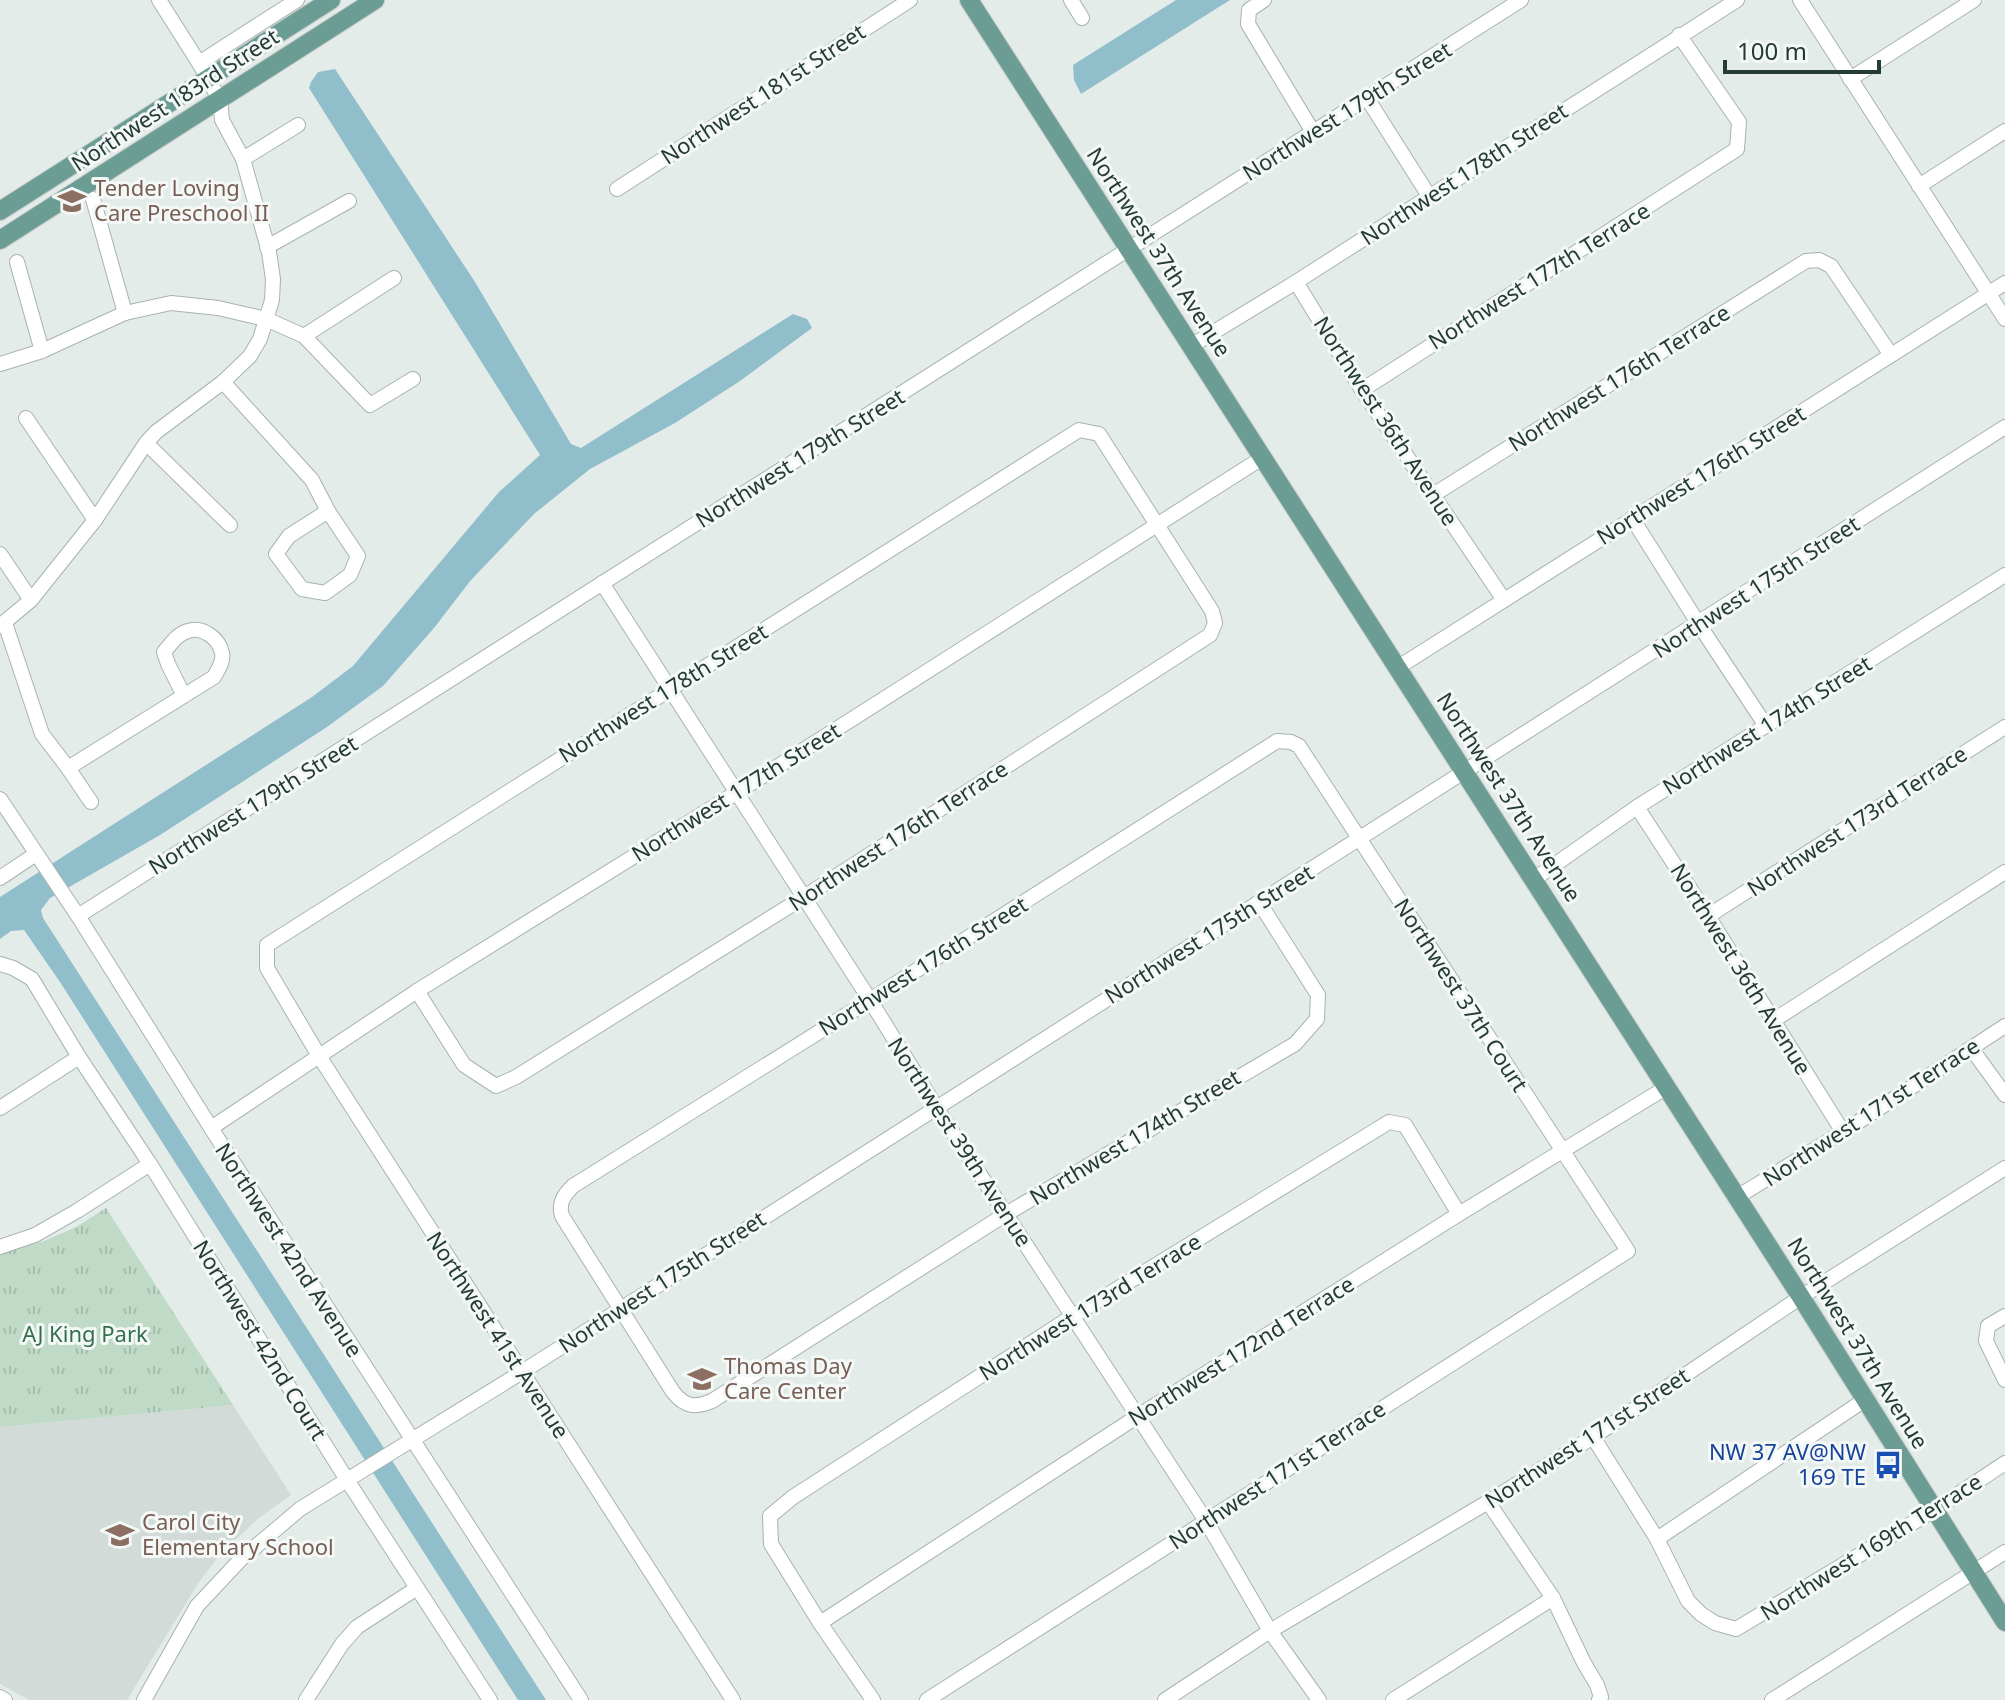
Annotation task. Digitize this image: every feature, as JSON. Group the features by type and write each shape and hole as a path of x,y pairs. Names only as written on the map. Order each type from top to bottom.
{"main road":[{"name":"Northwest 183rd Street","path":"0,211 203,71 331,0"},
{"name":"Northwest 183rd Street","path":"0,240 375,0"},
{"name":"Northwest 37th Avenue","path":"969,0 1667,1087 2005,1622"}],"street":[{"path":"91,802 42,734 2,624 31,600 95,520 156,432 223,382 250,356 260,339 272,300 273,279 267,247 243,159 222,120 220,100 159,0"},
{"path":"203,71 297,0"},
{"name":"Northwest 181st Street","path":"617,189 910,0"},
{"path":"1071,0 1082,18"},
{"path":"1264,0 1249,10 1248,24 1313,132"},
{"name":"Northwest 179th Street","path":"78,916 1521,0"},
{"name":"Northwest 178th Street","path":"1191,346 1737,0"},
{"path":"1800,0 2005,319"},
{"path":"1850,79 1974,0"},
{"name":"Northwest 177th Terrace","path":"1362,390 1737,149 1739,122 1679,35"},
{"path":"1367,98 1429,196"},
{"path":"243,159 298,125"},
{"path":"1919,186 2005,131"},
{"path":"93,199 125,313"},
{"path":"267,247 349,201"},
{"name":"Northwest 176th Terrace","path":"1433,495 1806,261 1819,260 1831,266 1891,355"},
{"path":"17,262 42,351"},
{"path":"304,336 394,278"},
{"name":"Northwest 36th Avenue","path":"1296,282 1362,390 1504,600"},
{"name":"Northwest 176th Street","path":"1397,668 2005,283"},
{"path":"0,364 42,351 125,313 171,303 218,308 266,319 304,336 370,405 413,379"},
{"path":"223,382 312,480 358,556 350,575 325,593 302,589 276,554 289,536 328,511"},
{"path":"26,418 95,520"},
{"name":"Northwest 175th Street","path":"144,1700 197,1606 241,1559 300,1509 522,1372 2005,427"},
{"name":"Northwest 178th Street","path":"267,968 267,945 1079,430 1099,434 1157,524"},
{"path":"146,443 230,525"},
{"name":"Northwest 177th Street","path":"211,1128 417,991 736,793 1262,458"},
{"path":"1632,518 1766,726"},
{"name":"Northwest 176th Terrace","path":"417,991 464,1065 496,1086 585,1036 1210,635 1215,623 1212,611 1157,524"},
{"path":"0,554 31,600"},
{"name":"Northwest 174th Street","path":"1533,880 1637,807 2005,575"},
{"name":"Northwest 39th Avenue","path":"602,583 936,1107 1206,1521 1270,1631 1319,1700"},
{"path":"68,768 184,696 214,677 223,654 215,639 205,631 190,630 178,636 164,652 184,696"},
{"name":"Northwest 173rd Terrace","path":"1708,916 2005,727"},
{"name":"Northwest 176th Street","path":"619,1309 562,1216 561,1202 573,1186 1277,741 1291,742"},
{"name":"Northwest 37th Court","path":"1291,742 1299,746 1360,838 1628,1251"},
{"name":"Northwest 42nd Avenue","path":"0,799 581,1700"},
{"name":"Northwest 36th Avenue","path":"1637,807 1843,1132"},
{"path":"0,878 41,860"},
{"path":"1774,1020 2005,872"},
{"name":"Northwest 174th Street","path":"619,1309 679,1399 691,1406 712,1401 1006,1214 1295,1044 1317,1019 1318,995 1259,902"},
{"name":"Northwest 42nd Court","path":"0,964 32,979 79,1057 353,1477 417,1588 490,1700"},
{"name":"Northwest 41st Avenue","path":"267,968 319,1056 733,1700"},
{"name":"Northwest 171st Terrace","path":"1737,1197 2005,1026"},
{"path":"1971,1048 2005,1095"},
{"path":"0,1108 79,1057"},
{"name":"Northwest 172nd Terrace","path":"820,1623 1138,1416 1667,1087"},
{"name":"Northwest 173rd Terrace","path":"820,1623 771,1544 770,1516 793,1497 1073,1316 1389,1122 1405,1125 1459,1214"},
{"path":"0,1247 35,1235 150,1164"},
{"name":"Northwest 171st Street","path":"1165,1700 1270,1631 1593,1437 1801,1297 2005,1168"},
{"name":"Northwest 171st Terrace","path":"927,1700 1628,1251"},
{"path":"2005,1316 1988,1326 1986,1341 2005,1380"},
{"path":"1593,1437 1657,1539 1866,1399"},
{"name":"Northwest 169th Terrace","path":"1657,1539 1688,1601 1715,1623 1736,1629 1936,1509 2005,1463"},
{"path":"1488,1502 1553,1598 1597,1685 1599,1700"},
{"path":"1772,1700 2005,1552"},
{"path":"306,1700 342,1644 357,1627 417,1588"},
{"path":"1393,1700 1553,1598"},
{"path":"820,1623 873,1700"}],"shaded area":[{"name":"Carol City Elementary School","path":"233,1405 291,1495 259,1518 221,1553 197,1585 127,1700 29,1700 0,1684 0,1427"}],"green space":[{"name":"AJ King Park","path":"106,1208 233,1405 0,1427 0,1252 44,1241 76,1227"}],"water":[{"path":"1176,0 1230,0 1081,94 1074,80 1073,65"},
{"path":"335,69 475,282 571,444 581,448 793,314 807,319 812,328 740,381 675,423 590,469 534,514 471,580 383,686 327,727 160,835 50,898 41,910 43,918 546,1700 518,1700 24,930 11,931 0,939 0,897 312,697 353,666 499,492 540,455 309,88 318,72"}],"place":[{"name":"Tender Loving Care Preschool II","path":"72,201"},
{"name":"Thomas Day Care Center","path":"702,1379"},
{"name":"NW 37 AV@NW 169 TE","path":"1888,1465"},
{"name":"Carol City Elementary School","path":"120,1535"}]}
